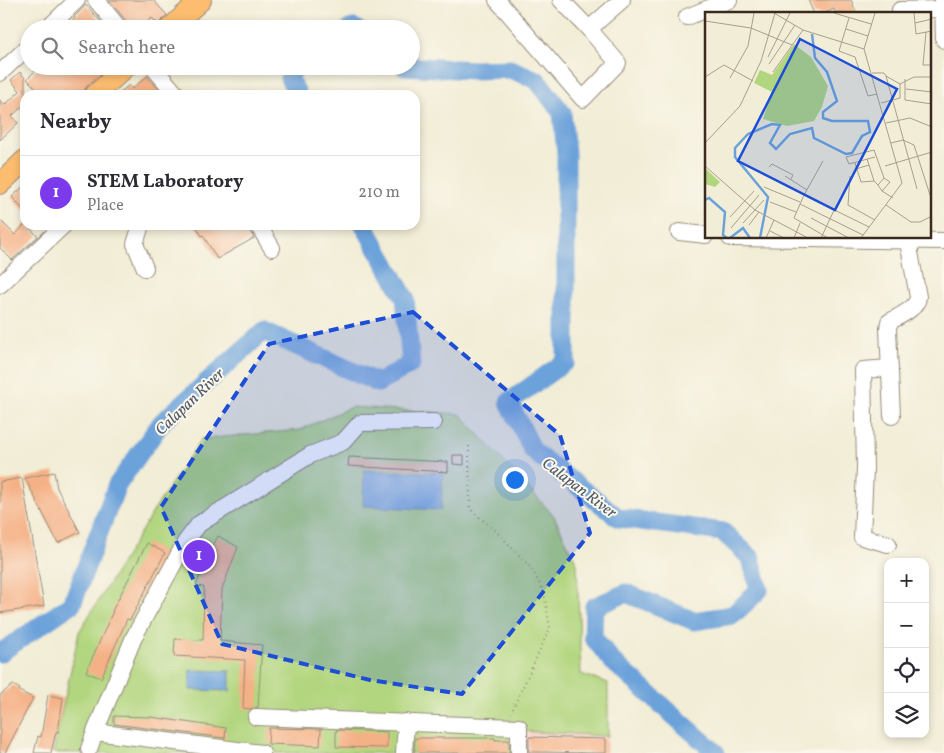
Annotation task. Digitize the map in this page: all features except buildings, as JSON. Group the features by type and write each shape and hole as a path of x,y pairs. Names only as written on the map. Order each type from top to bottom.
{"main road":[{"path":"179,20 201,0"},
{"path":"101,90 117,75"},
{"path":"0,184 20,165"}],"street":[{"path":"56,20 77,0"},
{"path":"96,0 113,20"},
{"path":"497,0 583,99 618,63 561,0"},
{"path":"589,29 622,0"},
{"path":"687,16 728,0"},
{"path":"900,10 943,6 944,40"},
{"path":"0,73 20,54"},
{"path":"160,75 173,90"},
{"path":"0,285 59,230"},
{"path":"139,230 135,244 144,268"},
{"path":"261,230 272,248"},
{"path":"679,232 705,235"},
{"path":"793,239 944,241"},
{"path":"892,416 888,322 918,302 908,241"},
{"path":"888,544 862,537 865,468 863,370 890,368"},
{"path":"90,749 95,732 134,637 186,541 199,524 310,455 343,442 360,423 434,422"},
{"path":"256,717 519,727 518,753"},
{"path":"404,753 406,722"},
{"path":"95,732 262,753"}],"path":[{"path":"469,446 470,509 496,531 532,568 544,592 550,628 505,726"}],"highlighted area":[{"path":"413,312 560,435 590,533 462,694 370,680 222,644 161,507 269,344"}],"shaded area":[{"path":"520,731 608,736 607,753 520,753"}],"green space":[{"path":"351,407 460,414 554,516 577,564 581,674 608,683 608,736 520,731 520,753 53,753 79,632 156,507 201,439 300,430"}],"water":[{"path":"364,470 443,473 441,510 363,506"},
{"path":"190,670 230,671 230,691 190,690"}],"waterway":[{"name":"Calapan River","path":"420,67 473,70 510,69 537,80 562,113 566,153 566,361 509,402 533,451 619,518 723,532 751,558 759,590 733,615 694,621 626,593 594,607 593,637 612,661 716,753"},
{"name":"Calapan River","path":"291,75 289,78 295,90"},
{"name":"Calapan River","path":"0,653 72,604 117,485 162,422 264,331 378,383 411,364 405,298 367,230"}],"place":[{"name":"STEM Laboratory","path":"199,556"}]}
